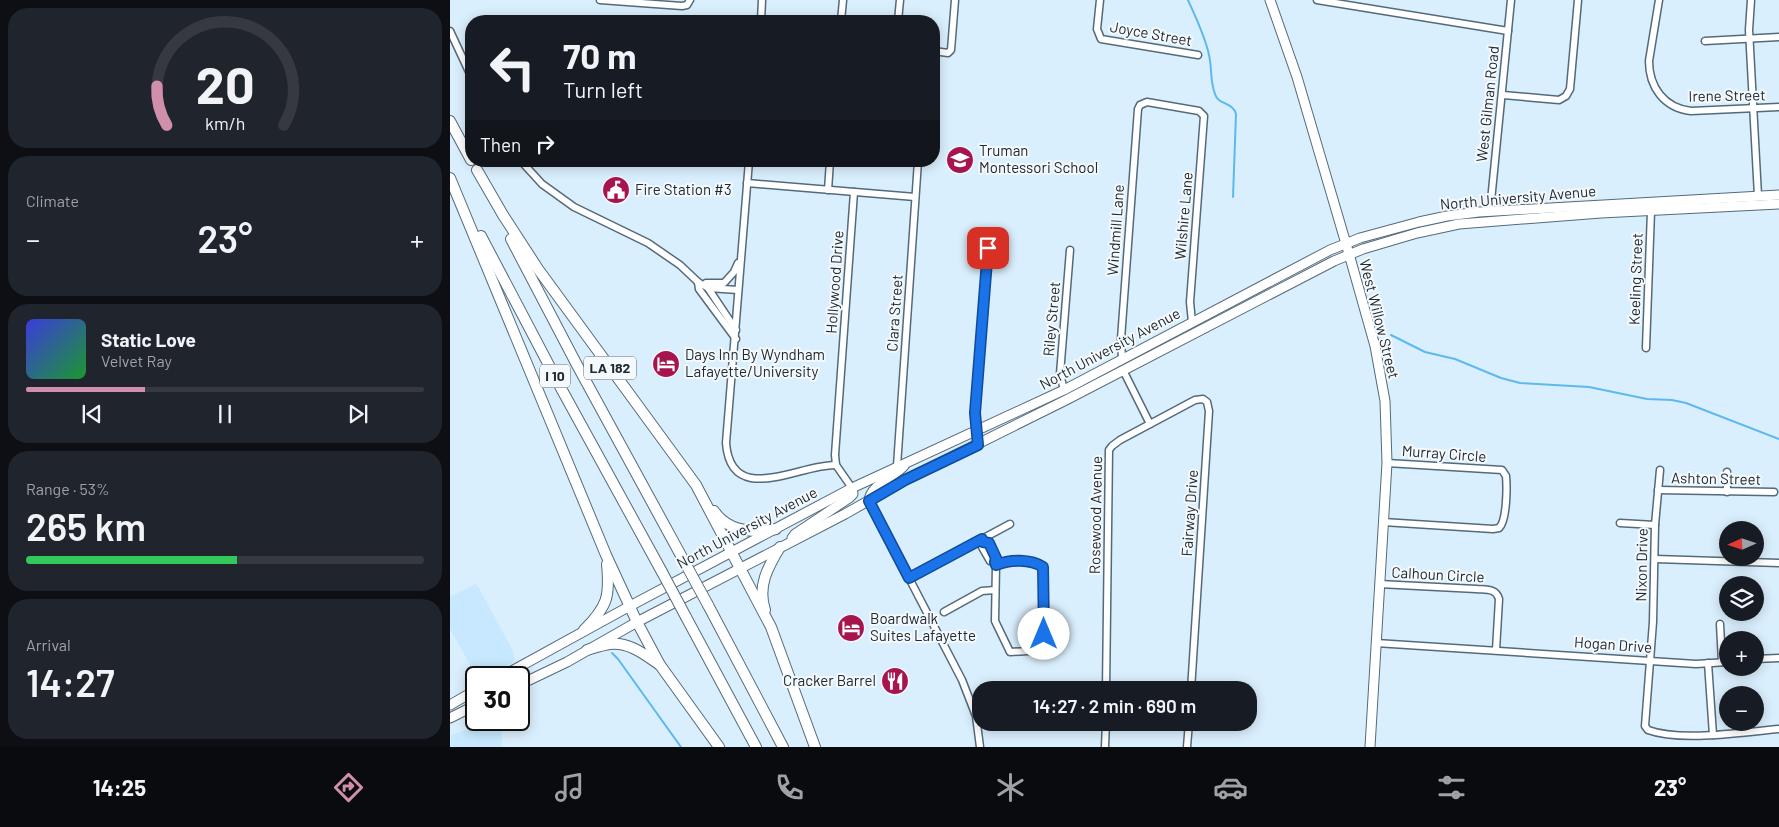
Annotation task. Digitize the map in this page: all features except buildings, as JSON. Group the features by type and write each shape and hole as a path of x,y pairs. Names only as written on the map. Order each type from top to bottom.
{"highway":[{"name":"I 10","path":"450,121 465,149"},
{"name":"I 10","path":"475,167 556,325 708,604 783,747"},
{"name":"LA 182","path":"475,167 507,222 538,269 696,486 739,567"},
{"name":"I 10","path":"450,178 562,390 756,747"},
{"path":"450,178 606,555 637,622 660,665 719,747"},
{"path":"696,486 720,519 729,524 758,532 776,529"},
{"path":"785,545 769,566 764,583 763,603 815,747"},
{"path":"584,630 604,607 608,594 606,555"},
{"path":"739,567 771,627"},
{"path":"587,650 610,644 629,646 660,665"}],"main road":[{"name":"West Willow Street","path":"1270,0 1297,77 1348,254 1380,370 1385,401 1387,463 1370,747"},
{"name":"North University Avenue","path":"520,666 852,488 1064,390 1345,244 1419,222 1446,216 1490,211 1779,195"},
{"name":"North University Avenue","path":"530,680 567,662 739,567 869,501 905,480 978,445 1348,254 1418,233 1459,224 1601,213 1779,204"},
{"path":"1192,322 1194,333"},
{"path":"976,431 978,445"},
{"path":"926,471 941,455 941,448"},
{"path":"869,501 871,494 876,488 910,461"},
{"path":"785,545 795,534 851,496 852,488"},
{"path":"764,555 760,549 766,534"},
{"path":"450,706 465,697"},
{"path":"450,718 465,710"}],"street":[{"path":"600,0 682,6 687,5 690,0"},
{"path":"761,15 762,0"},
{"path":"842,15 843,0"},
{"path":"899,15 900,0"},
{"path":"940,51 950,52 955,0"},
{"name":"Joyce Street","path":"1100,0 1097,29 1099,37 1104,40 1198,55"},
{"path":"1317,0 1508,31"},
{"name":"West Gilman Road","path":"1490,211 1511,0"},
{"path":"1502,95 1559,100 1566,96 1570,89 1578,0"},
{"name":"Irene Street","path":"1659,0 1649,61 1651,80 1660,96 1670,104 1687,111 1702,112 1779,107"},
{"path":"1751,0 1749,39 1758,196"},
{"path":"450,31 465,63"},
{"path":"1705,41 1779,37"},
{"name":"Wilshire Lane","path":"1142,104 1151,102 1202,113 1204,116 1190,299 1192,322"},
{"name":"Windmill Lane","path":"1122,359 1120,339 1138,109 1142,104"},
{"path":"526,167 542,184 574,207 648,243 680,265 698,282 708,288 736,330"},
{"path":"749,167 726,443 727,455 733,468 749,478 760,479 820,466 836,465 852,488"},
{"path":"828,190 830,167"},
{"name":"Clara Street","path":"897,466 918,167"},
{"path":"748,183 915,197"},
{"name":"Hollywood Drive","path":"836,465 835,455 854,192"},
{"name":"Keeling Street","path":"1646,348 1651,211"},
{"path":"976,431 975,413 988,248"},
{"name":"Riley Street","path":"1064,390 1060,374 1070,250"},
{"path":"698,282 724,283 734,272 741,258"},
{"path":"698,282 699,289 736,339"},
{"path":"708,288 738,290"},
{"path":"1123,370 1150,424"},
{"name":"Fairway Drive","path":"1150,424 1195,400 1203,399 1207,402 1209,411 1192,681"},
{"name":"Rosewood Avenue","path":"1106,681 1108,456 1110,447 1115,443 1150,424"},
{"name":"Murray Circle","path":"1383,522 1493,529 1499,528 1504,522 1506,476 1502,470 1387,463"},
{"name":"Nixon Drive","path":"1660,470 1655,525 1654,622 1645,726 1648,730 1660,734 1713,735"},
{"path":"1727,472 1727,492"},
{"name":"Ashton Street","path":"1658,490 1774,492"},
{"path":"869,501 971,701 976,716 980,747"},
{"path":"1620,523 1655,525"},
{"path":"909,578 1010,524"},
{"path":"982,540 982,547 990,553 990,561 996,564 1002,562 1035,562 1043,567 1044,650 1010,652 995,621 996,564"},
{"path":"1655,559 1779,563"},
{"name":"Calhoun Circle","path":"1379,584 1495,592 1499,599 1496,650"},
{"path":"944,612 982,591 995,590"},
{"path":"1720,624 1721,631"},
{"path":"1376,643 1496,650"},
{"name":"Hogan Drive","path":"1496,650 1650,661 1719,662"},
{"path":"1764,659 1779,658"},
{"path":"1708,663 1713,735 1779,729"},
{"path":"1106,731 1106,747"},
{"path":"1187,747 1188,731"}],"shaded area":[{"path":"475,584 479,588 514,653 512,663 506,666 471,666 450,629 450,597"},
{"path":"465,730 501,731 502,747 451,747 451,735"}],"waterway":[{"path":"1188,0 1207,48 1215,94 1219,100 1232,107 1236,114 1233,197"},
{"path":"1391,335 1425,352 1455,359 1501,378 1520,383 1589,387 1647,399 1672,400 1686,403 1779,439"},
{"path":"612,653 681,747"}],"place":[{"name":"Truman Montessori School","path":"960,160"},
{"name":"Fire Station #3","path":"616,190"},
{"name":"Days Inn By Wyndham Lafayette/University","path":"666,364"},
{"name":"Boardwalk Suites Lafayette","path":"851,628"},
{"name":"Cracker Barrel","path":"895,681"}],"route":[{"path":"988,248 975,413 978,445 905,480 869,501 909,578 982,539 983,542 989,543 996,558 996,565 1002,562 1035,562 1043,567 1044,634"}]}
